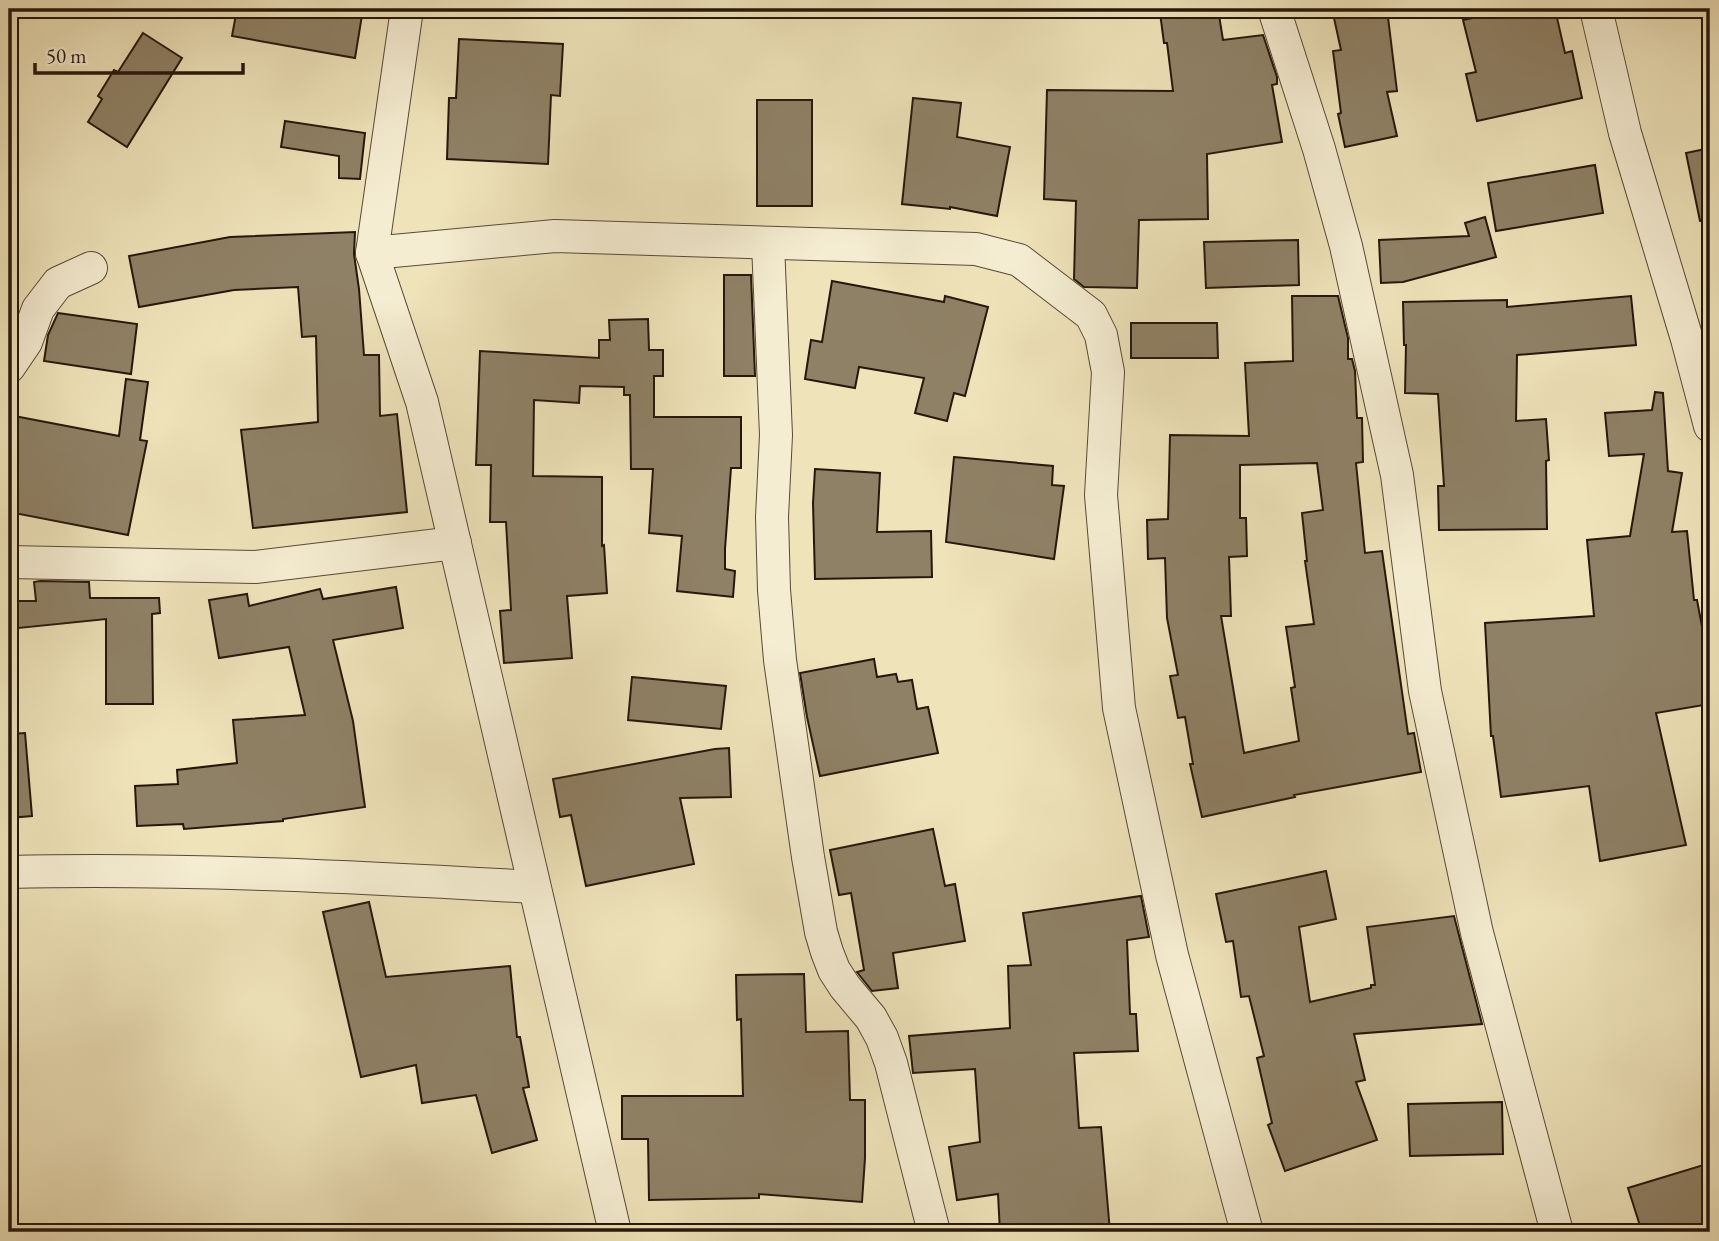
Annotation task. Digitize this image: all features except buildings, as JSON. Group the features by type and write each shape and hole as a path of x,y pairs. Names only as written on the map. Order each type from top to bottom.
{"street":[{"path":"407,9 372,253 422,402 615,1232"},
{"path":"1274,9 1319,149 1346,246 1396,475 1425,691 1477,933 1557,1232"},
{"path":"1596,9 1625,133 1687,339 1710,426"},
{"path":"372,253 555,236 976,249 1019,260 1091,315 1101,335 1108,372 1101,495 1119,708 1172,955 1247,1232"},
{"path":"768,244 776,435 772,517 774,590 780,660 819,920 834,970 871,1018 882,1038 900,1092 934,1232"},
{"path":"9,367 26,342 38,309 58,283 91,268"},
{"path":"9,562 255,567 455,543"},
{"path":"9,873 220,873 534,887"}]}
